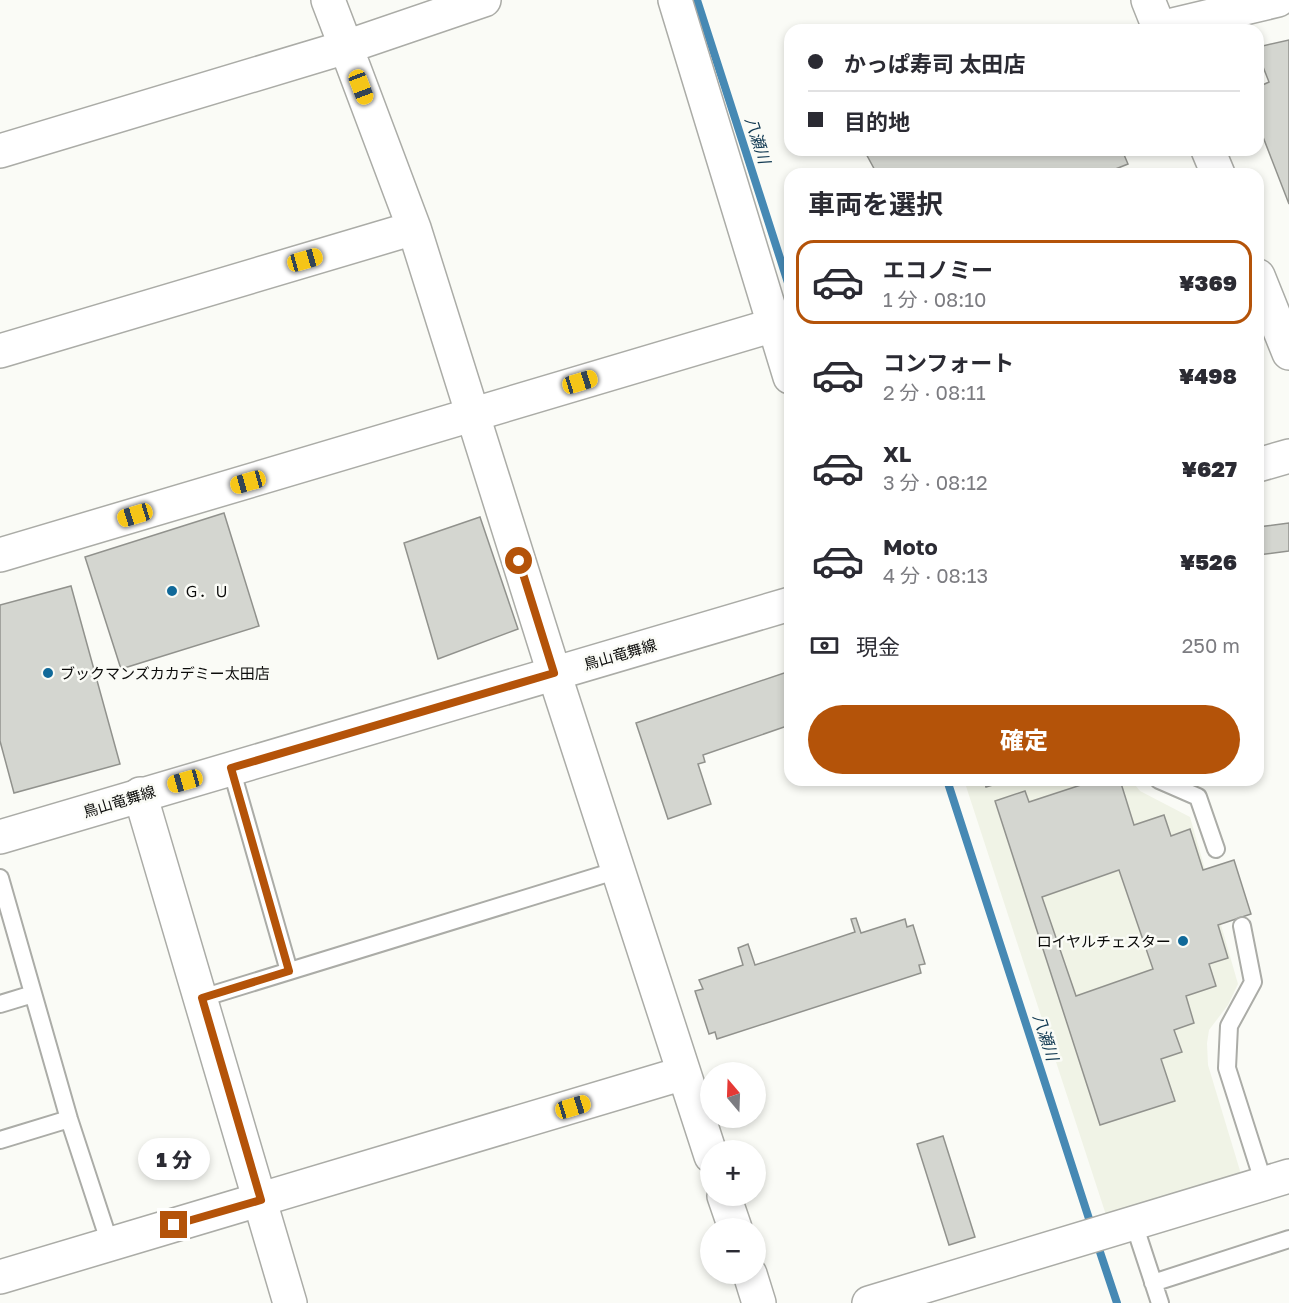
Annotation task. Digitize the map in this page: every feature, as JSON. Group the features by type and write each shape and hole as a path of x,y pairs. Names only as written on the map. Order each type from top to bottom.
{"main road":[{"path":"328,0 414,228 554,673 706,1140"},
{"path":"0,151 346,47 484,0"},
{"path":"675,0 784,358"},
{"path":"1156,19 1278,0"},
{"path":"0,351 414,228"},
{"path":"1264,291 1289,353"},
{"path":"0,555 774,325"},
{"path":"1264,463 1289,456"},
{"name":"鳥山竜舞線","path":"0,837 784,606"},
{"path":"140,794 202,998 290,1303"},
{"path":"0,1277 684,1073"},
{"path":"869,1303 1276,1180"},
{"path":"753,1284 759,1303"}],"lane":[{"path":"231,768 289,971"},
{"path":"1173,786 1198,797 1216,849"},
{"path":"202,998 618,870"},
{"path":"0,878 69,1119 110,1244"},
{"path":"1242,926 1253,982 1229,1026 1227,1068 1276,1180"},
{"path":"0,1004 33,994"},
{"path":"0,1140 69,1119"},
{"path":"1111,1230 1153,1282 1160,1303"},
{"path":"1153,1282 1289,1239"}],"shaded area":[{"path":"966,786 1136,786 1140,791 1190,817 1238,984 1228,1005 1209,1030 1207,1043 1208,1065 1241,1174 1106,1215"}],"building":[{"path":"1289,40 1289,204 1264,139 1264,84 1269,82 1264,69 1264,46"},
{"path":"867,156 1125,156 1128,164 1118,168 874,168"},
{"name":"Ｇ．Ｕ","path":"224,513 259,626 121,669 85,557"},
{"path":"480,517 518,629 438,659 404,543"},
{"path":"1289,523 1289,551 1264,554 1264,526"},
{"name":"ブックマンズカカデミー太田店","path":"71,586 120,764 14,793 0,741 0,605"},
{"path":"784,673 784,727 703,755 705,762 698,764 711,804 668,819 636,723"},
{"name":"ロイヤルチェスター","path":"1078,786 1122,786 1134,825 1164,815 1171,836 1190,829 1203,870 1234,860 1251,914 1218,925 1228,958 1209,964 1216,986 1186,996 1194,1023 1174,1030 1182,1052 1161,1059 1175,1101 1100,1125 995,801 1025,791 1029,802","holes":["1119,870 1153,969 1076,996 1042,897"]},
{"path":"856,918 861,933 905,919 907,927 913,925 925,964 919,965 921,973 717,1039 715,1032 709,1034 695,991 703,989 699,980 743,965 738,948 748,944 755,965 855,932 851,919"},
{"path":"943,1136 975,1237 949,1245 917,1144"}],"waterway":[{"name":"八瀬川","path":"697,0 784,270"},
{"name":"八瀬川","path":"949,786 1092,1228"},
{"name":"八瀬川","path":"1096,1240 1117,1303"}],"place":[{"name":"Ｇ．Ｕ","path":"172,591"},
{"name":"ブックマンズカカデミー太田店","path":"48,673"},
{"name":"ロイヤルチェスター","path":"1183,941"}],"route":[{"path":"174,1225 261,1200 202,998 289,971 231,768 554,673 519,561"}]}
